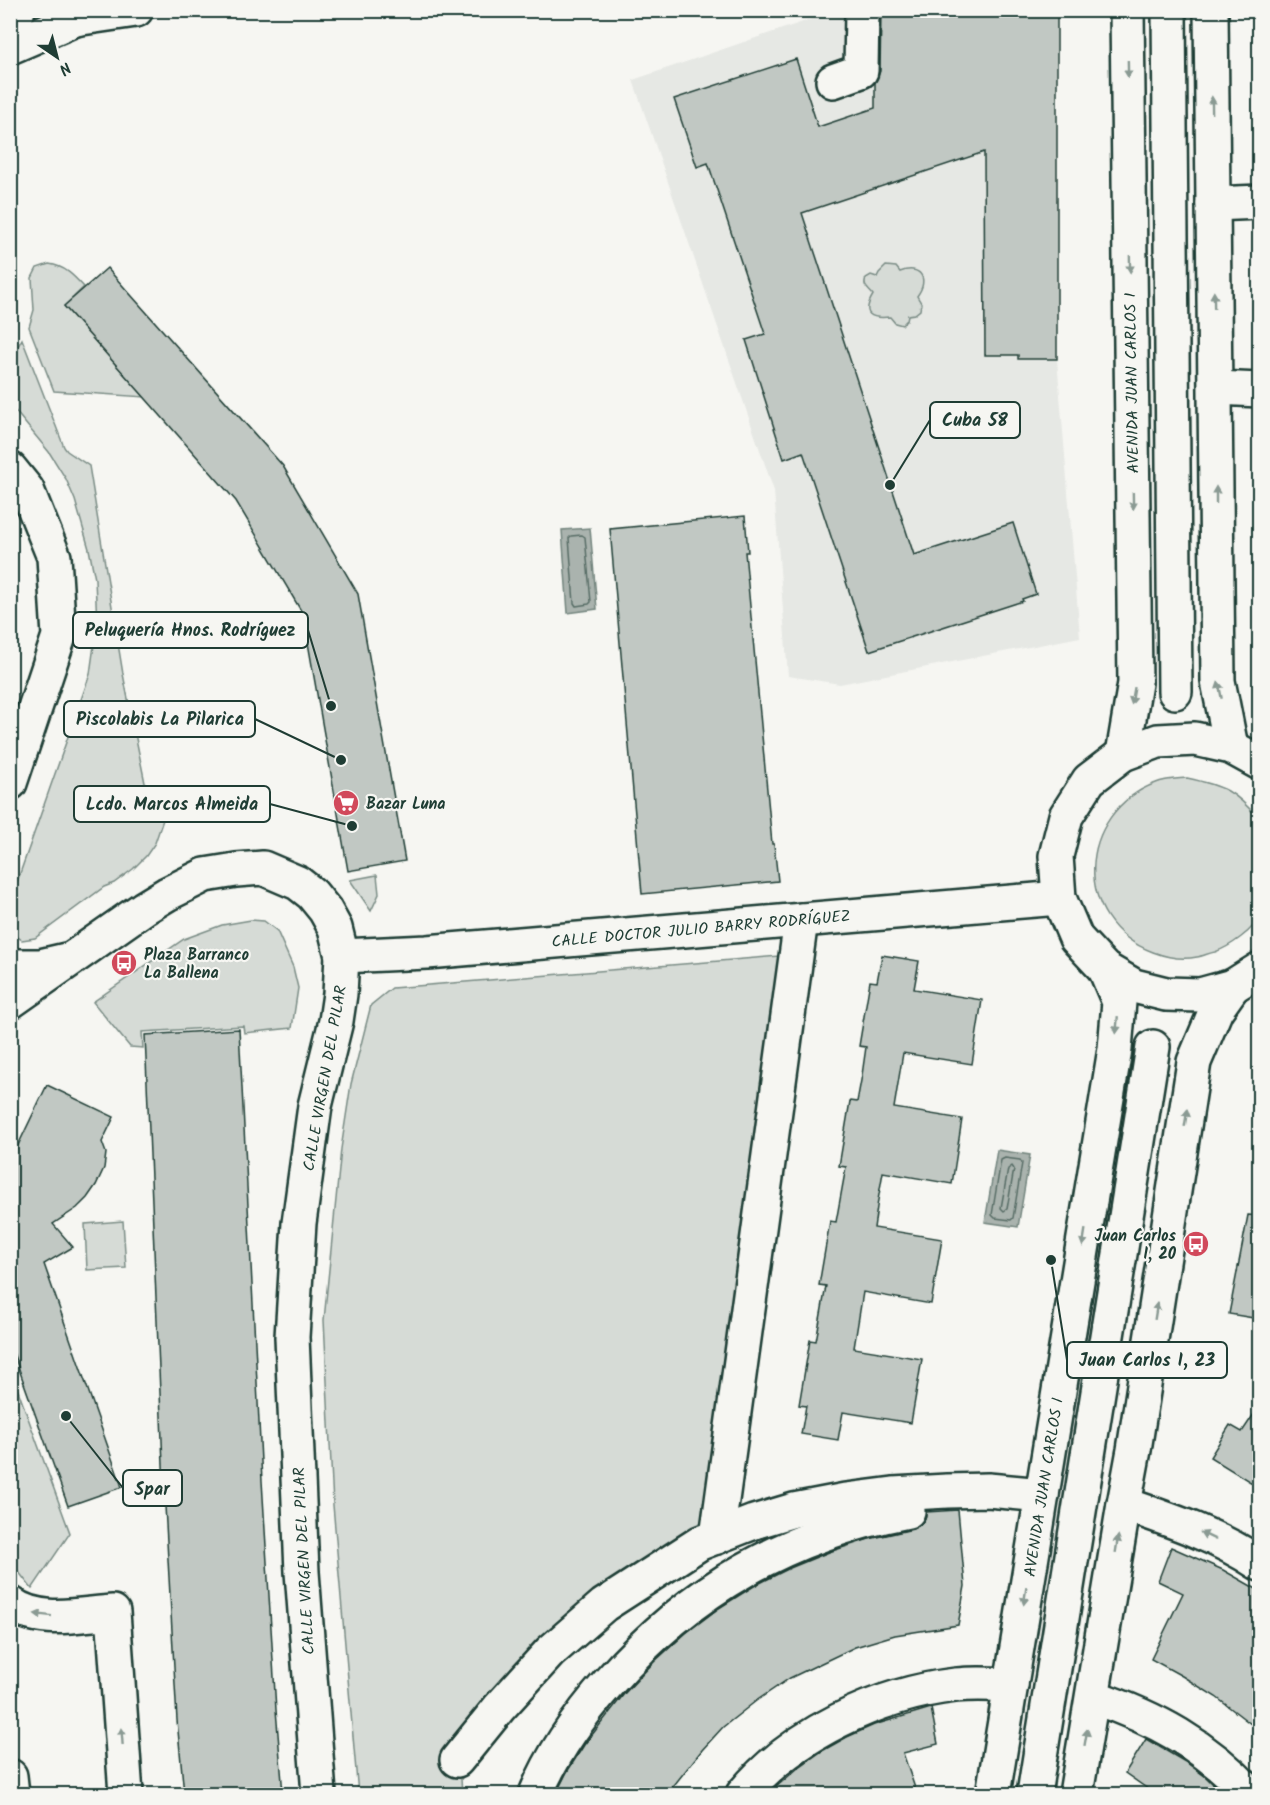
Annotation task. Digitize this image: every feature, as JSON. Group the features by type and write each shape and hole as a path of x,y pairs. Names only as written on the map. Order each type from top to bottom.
{"street":[{"path":"10,36 18,10"},
{"path":"10,47 70,15 136,10"},
{"path":"833,81 861,71 862,10"},
{"name":"AVENIDA JUAN CARLOS I","path":"1123,754 1135,683 1127,10"},
{"path":"1169,10 1175,692"},
{"path":"1210,10 1218,681 1231,747"},
{"path":"1213,204 1260,202"},
{"path":"1216,388 1260,390"},
{"path":"10,469 27,490 54,557 59,636 10,783"},
{"path":"1246,978 1200,995 1166,994 1134,986 1105,969 1076,938 1059,898 1056,856 1066,816 1089,780 1123,754 1158,741 1195,739 1231,747 1260,763"},
{"name":"CALLE VIRGEN DEL PILAR","path":"10,1002 144,908 166,894 206,875 263,868 298,883 312,894 334,928 342,956 340,994 336,1021 315,1106 299,1222 292,1337 302,1572 319,1794"},
{"name":"CALLE DOCTOR JULIO BARRY RODRÍGUEZ","path":"342,956 427,952 1059,898"},
{"path":"717,1537 801,920"},
{"path":"10,964 40,966 71,959"},
{"name":"AVENIDA JUAN CARLOS I","path":"993,1794 1115,1049 1119,1002 1105,969"},
{"path":"1076,1794 1134,1450 1194,1062 1216,1010 1246,978"},
{"path":"1034,1794 1154,1047"},
{"path":"457,1760 499,1708 550,1652 604,1605 700,1543 754,1522 794,1510 893,1494 988,1490 1040,1502"},
{"path":"536,1794 559,1749 580,1716 632,1655 684,1609 747,1567 791,1546 839,1528 902,1512 960,1505 1040,1502"},
{"path":"1124,1504 1179,1522 1260,1564"},
{"path":"10,1603 20,1610 45,1617 113,1612 126,1794"},
{"path":"743,1794 774,1763 837,1720 870,1707 932,1689 966,1684 1011,1685"},
{"path":"1092,1697 1124,1708 1190,1742 1232,1774 1251,1794"},
{"path":"10,1776 12,1794"}],"shaded area":[{"path":"835,11 1057,11 1057,359 1080,637 840,684 788,676 774,491 633,80"},
{"path":"49,264 64,269 84,287 64,306 145,397 54,391 29,327 34,310 32,278 37,268"},
{"path":"886,266 896,267 900,272 913,270 918,272 923,279 917,296 921,303 920,310 908,315 902,325 895,323 890,317 873,316 868,311 873,295 865,286 866,278 871,275 877,277"},
{"path":"22,339 64,447 89,466 123,674 146,788 168,805 155,843 133,869 114,883 104,887 35,938 22,940 11,933 11,899 90,674 97,624 95,579 75,500 66,479 49,452 11,406 11,358"},
{"path":"1187,778 1228,791 1243,802 1259,819 1260,915 1247,932 1227,946 1199,957 1175,958 1153,952 1126,937 1108,917 1097,893 1094,867 1098,842 1110,818 1130,798 1156,783"},
{"path":"377,875 379,894 371,911 350,880"},
{"path":"251,920 264,921 277,931 293,967 298,988 292,1028 244,1033 243,1026 142,1032 143,1048 130,1047 93,1002 184,939 222,925"},
{"path":"779,956 710,1479 709,1546 585,1633 461,1779 462,1794 358,1794 333,1505 324,1320 341,1149 351,1084 371,1005 392,988"},
{"path":"123,1221 126,1268 87,1270 85,1224"},
{"path":"12,1374 70,1533 32,1589 11,1562 10,1375"}],"water":[{"path":"590,528 597,609 568,613 562,530"},
{"path":"997,1150 1030,1155 1018,1227 985,1222"}],"building":[{"path":"881,10 1057,10 1057,359 1018,359 1018,355 985,355 984,152 802,213 914,555 1013,523 1036,594 1022,599 1023,601 869,651 803,452 784,459 746,340 765,334 708,163 697,167 674,99 796,59 818,127 875,108 875,83 880,71"},
{"path":"107,268 283,466 358,594 405,861 348,871 303,614 236,501 64,306"},
{"path":"745,516 748,552 745,552 772,844 774,844 778,881 642,894 610,529"},
{"path":"882,955 919,961 914,989 982,1000 972,1064 903,1053 894,1108 962,1119 952,1184 883,1172 878,1200 874,1228 942,1239 931,1304 863,1292 854,1348 922,1359 911,1423 843,1412 838,1440 801,1434 806,1406 799,1405 810,1340 816,1341 826,1286 819,1285 830,1221 836,1222 846,1167 839,1166 850,1101 857,1102 862,1075 866,1047 859,1046 870,981 877,982"},
{"path":"239,1029 262,1481 283,1794 184,1794 177,1720 164,1488 145,1035"},
{"path":"47,1085 114,1117 102,1142 106,1153 104,1168 96,1185 77,1208 53,1224 73,1247 44,1264 122,1487 68,1506 10,1344 10,1162"},
{"path":"1248,1215 1260,1216 1260,1319 1229,1314"},
{"path":"1260,1405 1260,1488 1210,1457 1230,1425 1242,1432"},
{"path":"958,1510 965,1586 958,1625 895,1635 855,1647 790,1678 723,1727 667,1794 556,1794 584,1745 624,1694 686,1633 719,1608 754,1586 829,1552 869,1539 913,1529 921,1524 926,1517 926,1512"},
{"path":"1171,1547 1223,1570 1260,1591 1260,1731 1216,1697 1151,1659 1183,1593 1158,1581"},
{"path":"931,1708 938,1744 903,1753 917,1794 768,1794 798,1768 847,1737 874,1725"},
{"path":"1146,1739 1187,1763 1223,1794 1155,1794 1125,1773"}],"place":[{"name":"Cuba 58","path":"890,485"},
{"name":"Peluquería Hnos. Rodríguez","path":"331,706"},
{"name":"Piscolabis La Pilarica","path":"341,760"},
{"name":"Bazar Luna","path":"346,803"},
{"name":"Lcdo. Marcos Almeida","path":"352,826"},
{"name":"Plaza Barranco La Ballena","path":"124,963"},
{"name":"Juan Carlos I, 20","path":"1196,1244"},
{"name":"Juan Carlos I, 23","path":"1051,1260"},
{"name":"Spar","path":"66,1416"}]}
